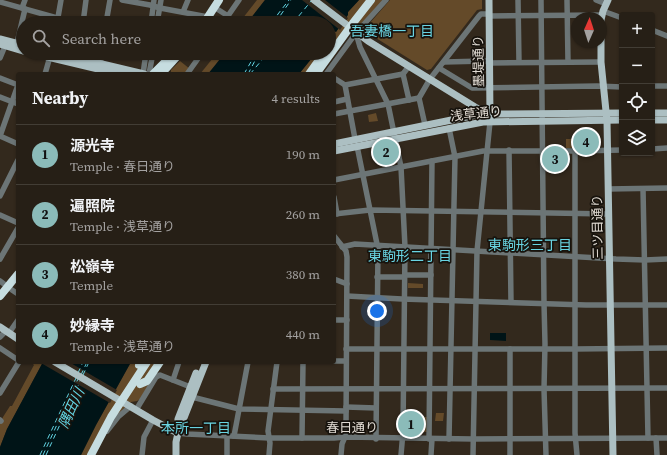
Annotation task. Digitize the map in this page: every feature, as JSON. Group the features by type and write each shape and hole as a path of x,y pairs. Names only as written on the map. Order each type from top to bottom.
{"highway":[{"path":"336,38 364,0"},
{"path":"336,46 371,0"},
{"path":"206,16 215,2"},
{"path":"155,72 166,60"},
{"path":"163,72 174,60"},
{"path":"310,72 319,60"},
{"path":"317,72 326,60"},
{"path":"0,302 13,290 16,280"},
{"path":"0,296 13,290"},
{"path":"91,455 141,364"},
{"path":"86,455 105,418 141,364"},
{"path":"111,417 144,383 158,364"}],"main road":[{"name":"浅草通り","path":"314,0 334,16"},
{"name":"墨堤通り","path":"489,0 490,118"},
{"name":"三ツ目通り","path":"605,7 601,62 607,117 613,455"},
{"name":"浅草通り","path":"336,17 356,33 475,107 490,118"},
{"path":"0,39 16,43"},
{"path":"2,45 16,49"},
{"path":"68,60 111,72"},
{"path":"75,60 99,69 126,72"},
{"path":"655,113 667,113"},
{"name":"浅草通り","path":"607,117 619,114"},
{"name":"浅草通り","path":"394,135 425,125 470,116 490,118 607,117 619,119"},
{"name":"浅草通り","path":"336,150 356,143 394,135 449,128 490,118"},
{"path":"655,120 667,120"},
{"name":"浅草通り","path":"336,144 356,143"},
{"path":"5,330 16,338"},
{"name":"春日通り","path":"58,364 176,432"},
{"path":"176,455 176,432 200,364"},
{"path":"172,455 172,441 192,397 193,388 205,364"}],"street":[{"path":"23,16 25,0"},
{"path":"58,16 61,0"},
{"path":"84,16 86,0"},
{"path":"107,16 110,0"},
{"path":"122,0 154,3 160,8 183,12 193,16"},
{"path":"158,16 161,0"},
{"path":"183,12 188,0"},
{"path":"215,2 228,16 239,0"},
{"path":"328,72 356,33 386,0"},
{"path":"518,0 519,62"},
{"path":"541,0 545,349 544,389 546,455"},
{"path":"567,0 568,62"},
{"path":"596,0 619,16"},
{"path":"0,2 43,16"},
{"path":"152,16 154,3"},
{"path":"425,125 419,98 430,79 481,14 518,16 567,15 605,7"},
{"path":"655,31 667,36"},
{"path":"356,33 360,47 388,104 401,167 405,247 403,439 401,455"},
{"path":"0,58 2,45"},
{"path":"46,72 49,60"},
{"path":"144,72 146,60"},
{"path":"149,72 151,60"},
{"path":"188,72 197,60"},
{"path":"444,62 601,62"},
{"path":"336,79 345,85 376,80 403,74 409,66"},
{"path":"439,68 472,88 619,87"},
{"path":"403,74 408,100"},
{"path":"0,78 16,84"},
{"path":"345,85 377,245 376,439"},
{"path":"655,86 667,86"},
{"path":"0,97 15,102 0,136 16,143"},
{"path":"336,114 419,98"},
{"path":"336,102 347,100"},
{"path":"473,455 477,251 490,118"},
{"path":"449,128 455,157 450,439"},
{"path":"655,149 667,148"},
{"path":"336,180 487,150 619,150"},
{"path":"509,150 510,302"},
{"path":"575,151 575,389 577,455"},
{"path":"431,455 430,348 432,161"},
{"path":"0,196 16,164"},
{"path":"608,189 667,188"},
{"path":"643,189 648,438"},
{"path":"336,214 370,210 403,210 608,214"},
{"path":"0,215 16,222"},
{"path":"0,259 16,231"},
{"path":"336,239 346,251 347,257 346,409 345,438 342,444 341,455"},
{"path":"342,247 355,244 609,259 667,259"},
{"path":"377,277 431,275"},
{"path":"336,280 347,284"},
{"path":"0,281 13,290"},
{"path":"347,296 575,305 667,305"},
{"path":"336,320 346,320"},
{"path":"0,337 5,330 16,322"},
{"path":"0,348 16,360"},
{"path":"346,349 667,348"},
{"path":"510,349 510,455"},
{"path":"336,361 346,361"},
{"path":"1,389 16,364"},
{"path":"173,380 179,364"},
{"path":"234,436 248,364"},
{"path":"269,455 270,443 268,431 277,364"},
{"path":"302,438 303,364"},
{"path":"95,455 109,427 157,376 161,375 193,388"},
{"path":"273,389 667,388"},
{"path":"192,397 239,409 302,410 376,408"},
{"path":"142,455 144,437 153,420"},
{"name":"春日通り","path":"176,432 187,434 269,438 473,440 667,438"},
{"path":"227,436 227,455"},
{"path":"656,438 657,455"}],"shaded area":[{"path":"257,0 265,0 252,16 244,16"},
{"path":"359,0 384,0 359,26 356,24 336,52 336,32 348,12"},
{"path":"390,0 482,0 482,9 477,10 431,69 427,70 368,33 369,24"},
{"path":"211,60 219,60 210,72 202,72"},
{"path":"310,60 330,60 321,72 301,72"},
{"path":"180,61 190,69 188,72 171,72 171,70"},
{"path":"376,113 378,121 369,122 368,115"},
{"path":"566,139 576,139 576,148 566,148"},
{"path":"408,283 423,284 423,288 408,288"},
{"path":"33,364 42,364 7,429 0,447 0,424 10,406 12,406 34,365"},
{"path":"130,364 161,364 140,399 131,402 118,415 107,430 94,455 81,455"},
{"path":"436,413 444,413 443,421 435,421"},
{"path":"418,417 427,417 427,432 417,432"}],"water":[{"path":"265,0 359,0 348,12 348,15 336,32 336,16 252,16"},
{"path":"219,60 310,60 301,72 210,72"},
{"path":"490,333 506,333 506,341 490,340"},
{"name":"隅田川","path":"42,364 130,364 81,455 0,455 0,447 7,429"}],"pier":[{"path":"302,0 325,0 348,18 340,30 336,27 336,16 322,16"},
{"path":"43,364 72,364 117,390 110,403"}],"ferry route":[{"path":"277,16 289,0"},
{"path":"280,16 291,0"},
{"path":"299,16 312,0"},
{"path":"245,72 252,60"},
{"path":"249,72 255,60"},
{"path":"252,72 262,60"},
{"path":"78,373 82,364"},
{"path":"81,375 86,364"},
{"path":"83,375 88,364"},
{"path":"40,455 76,378"},
{"path":"43,455 78,379"},
{"path":"46,455 80,381"}],"place":[{"name":"妙縁寺","path":"586,142"},
{"name":"遍照院","path":"386,152"},
{"name":"松嶺寺","path":"555,159"},
{"name":"源光寺","path":"411,424"}],"district":[{"name":"吾妻橋一丁目","path":"392,31"},
{"name":"東駒形三丁目","path":"530,245"},
{"name":"東駒形二丁目","path":"410,256"},
{"name":"本所一丁目","path":"196,428"}]}
